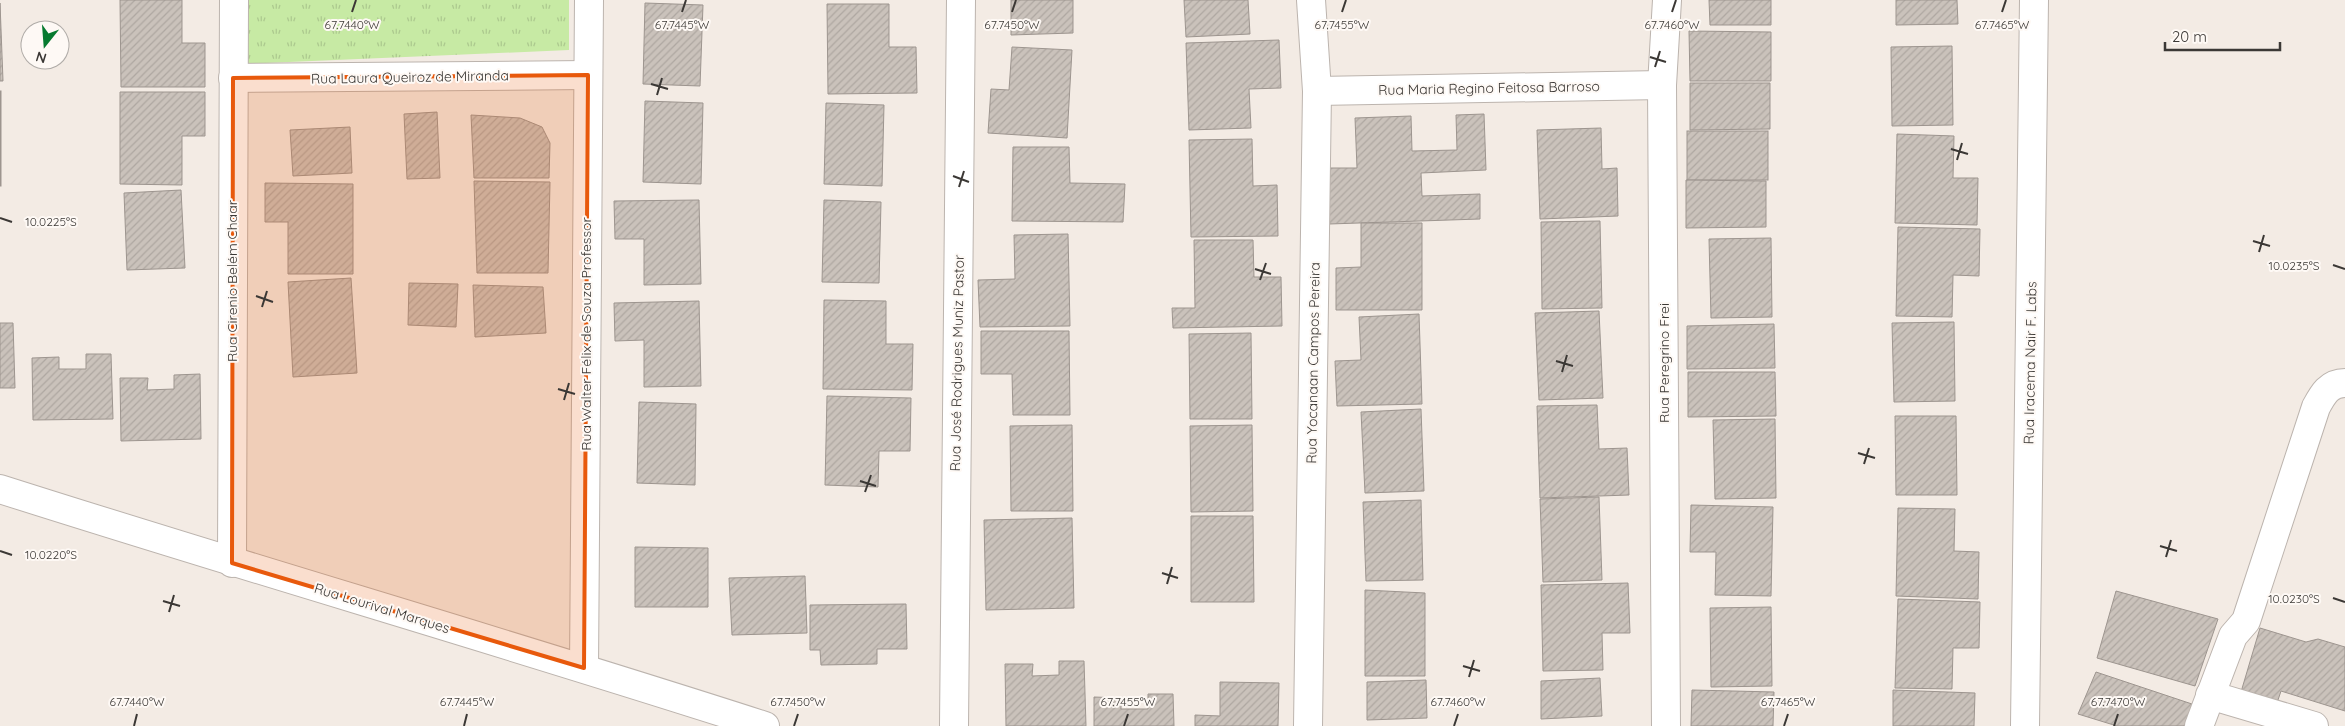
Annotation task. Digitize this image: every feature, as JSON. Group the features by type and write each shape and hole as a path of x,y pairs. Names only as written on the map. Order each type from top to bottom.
{"street":[{"name":"Rua Cirenio Belém Chaar","path":"232,563 234,0"},
{"name":"Rua Walter Félix de Souza Professor","path":"584,668 588,0"},
{"name":"Rua José Rodrigues Muniz Pastor","path":"954,726 960,0"},
{"name":"Rua Yocanaan Campos Pereira","path":"1308,726 1317,91 1311,0"},
{"name":"Rua Peregrino Frei","path":"1666,726 1662,85 1667,0"},
{"name":"Rua Iracema Nair F. Labs","path":"2026,726 2034,0"},
{"name":"Rua Laura Queiroz de Miranda","path":"233,78 588,75"},
{"name":"Rua Maria Regino Feitosa Barroso","path":"1317,91 1662,85"},
{"path":"2199,726 2233,636 2246,621 2316,407 2327,389 2339,383 2345,383"},
{"name":"Rua Lourival Marques","path":"0,489 232,563 584,668 765,726"},
{"path":"2210,695 2314,726"}],"highlighted area":[{"path":"588,75 584,668 232,563 233,78"}],"green space":[{"path":"244,0 569,0 569,50 244,64"}],"building":[{"path":"120,0 182,0 182,43 205,43 205,87 121,87"},
{"path":"1011,0 1073,0 1073,33 1011,35"},
{"path":"1184,0 1248,0 1250,34 1186,37"},
{"path":"1709,0 1771,0 1771,25 1710,25"},
{"path":"1896,0 1957,0 1958,24 1896,25"},
{"path":"0,3 3,81 0,81"},
{"path":"645,3 703,5 700,86 643,84"},
{"path":"827,4 889,4 889,47 916,47 917,93 828,94"},
{"path":"1689,31 1771,32 1771,81 1690,81"},
{"path":"1279,40 1281,88 1249,89 1251,128 1189,130 1186,43"},
{"path":"1952,46 1953,125 1892,126 1891,47"},
{"path":"1012,47 1072,50 1067,138 988,133 991,89 1009,90"},
{"path":"1690,83 1770,83 1770,129 1690,130"},
{"path":"1,91 1,186 0,186"},
{"path":"120,92 205,92 205,136 182,136 182,185 120,184"},
{"path":"645,101 703,103 701,184 643,182"},
{"path":"826,103 884,105 882,186 824,184"},
{"path":"437,112 440,178 407,179 404,114"},
{"path":"1484,114 1486,170 1421,173 1422,196 1480,194 1480,219 1329,224 1327,168 1357,168 1355,118 1411,116 1412,151 1457,150 1456,115"},
{"path":"471,115 520,118 542,127 550,143 549,178 474,178"},
{"path":"350,127 352,173 293,176 290,130"},
{"path":"1601,128 1602,169 1617,168 1618,216 1540,219 1537,130"},
{"path":"1687,131 1768,131 1768,180 1687,180"},
{"path":"1897,134 1954,136 1953,178 1978,178 1977,225 1895,223"},
{"path":"1252,139 1253,186 1277,185 1278,236 1191,237 1189,140"},
{"path":"1013,147 1069,147 1070,183 1125,184 1123,222 1012,221"},
{"path":"1686,180 1766,181 1766,227 1686,228"},
{"path":"474,181 550,182 548,273 477,273"},
{"path":"265,183 353,184 353,274 288,274 288,222 265,222"},
{"path":"181,190 185,268 127,270 124,193"},
{"path":"699,200 701,284 644,285 644,239 615,239 614,201"},
{"path":"824,200 881,202 879,283 822,282"},
{"path":"1600,221 1602,308 1542,309 1541,222"},
{"path":"1361,223 1422,223 1422,310 1336,310 1336,268 1361,267"},
{"path":"1898,227 1980,229 1979,276 1953,275 1952,317 1896,316"},
{"path":"1068,234 1070,326 980,327 978,280 1015,279 1014,235"},
{"path":"1771,238 1772,317 1711,318 1709,239"},
{"path":"1194,240 1253,240 1254,277 1281,277 1282,326 1173,328 1172,308 1195,308"},
{"path":"351,278 357,373 293,377 288,282"},
{"path":"409,283 458,284 456,327 408,325"},
{"path":"473,285 543,287 546,333 475,337"},
{"path":"824,300 886,301 886,344 913,344 912,390 823,389"},
{"path":"699,301 701,386 644,387 644,340 615,341 614,303"},
{"path":"1599,311 1603,398 1539,400 1535,313"},
{"path":"1419,314 1422,404 1337,406 1335,361 1361,360 1359,317"},
{"path":"1954,322 1955,401 1894,402 1892,323"},
{"path":"0,323 13,323 15,388 0,388"},
{"path":"1774,324 1775,368 1687,369 1687,326"},
{"path":"981,331 1069,331 1070,415 1013,415 1012,374 981,374"},
{"path":"1251,333 1252,419 1190,419 1189,334"},
{"path":"86,354 111,354 113,419 33,420 32,358 59,357 59,369 86,369"},
{"path":"1688,372 1775,372 1776,416 1688,417"},
{"path":"200,374 201,439 121,441 120,378 148,378 147,390 174,389 174,375"},
{"path":"827,396 911,398 910,451 879,451 878,487 825,485"},
{"path":"639,402 696,404 695,485 637,483"},
{"path":"1597,405 1599,449 1627,448 1629,495 1540,498 1537,406"},
{"path":"1421,409 1424,491 1365,493 1361,412"},
{"path":"1895,416 1956,416 1957,495 1896,495"},
{"path":"1775,419 1776,498 1715,499 1713,420"},
{"path":"1072,425 1073,511 1011,511 1010,426"},
{"path":"1252,425 1253,511 1191,512 1190,426"},
{"path":"1599,497 1602,580 1543,582 1540,499"},
{"path":"1421,500 1423,580 1366,581 1363,502"},
{"path":"1691,505 1773,507 1771,596 1715,595 1716,552 1690,552"},
{"path":"1898,508 1955,509 1954,551 1979,552 1978,599 1896,596"},
{"path":"1191,516 1253,516 1254,602 1191,602"},
{"path":"1072,518 1074,608 986,610 984,520"},
{"path":"635,547 708,548 708,607 635,607"},
{"path":"805,576 807,633 732,635 729,578"},
{"path":"1628,583 1630,633 1602,633 1603,670 1543,671 1541,585"},
{"path":"1365,590 1425,593 1425,676 1365,676"},
{"path":"2116,591 2218,619 2195,686 2097,658"},
{"path":"1898,599 1980,602 1979,648 1953,648 1952,689 1895,688"},
{"path":"906,604 907,649 877,649 877,664 821,665 820,650 810,650 810,605"},
{"path":"1771,607 1772,686 1711,687 1710,608"},
{"path":"2260,628 2306,642 2318,639 2345,647 2345,711 2281,691 2277,703 2241,692"},
{"path":"1059,661 1084,661 1086,726 1006,726 1005,664 1033,664 1032,676 1059,675"},
{"path":"2096,672 2192,704 2186,726 2117,726 2078,714"},
{"path":"1600,678 1602,716 1541,719 1541,681"},
{"path":"1426,680 1427,718 1367,720 1367,682"},
{"path":"1220,682 1279,683 1278,726 1195,726 1195,715 1220,716"},
{"path":"1692,690 1774,692 1773,726 1691,726"},
{"path":"1893,690 1975,693 1974,726 1893,726"},
{"path":"1148,694 1173,694 1174,726 1094,726 1094,697 1121,698 1121,709 1148,709"}]}
